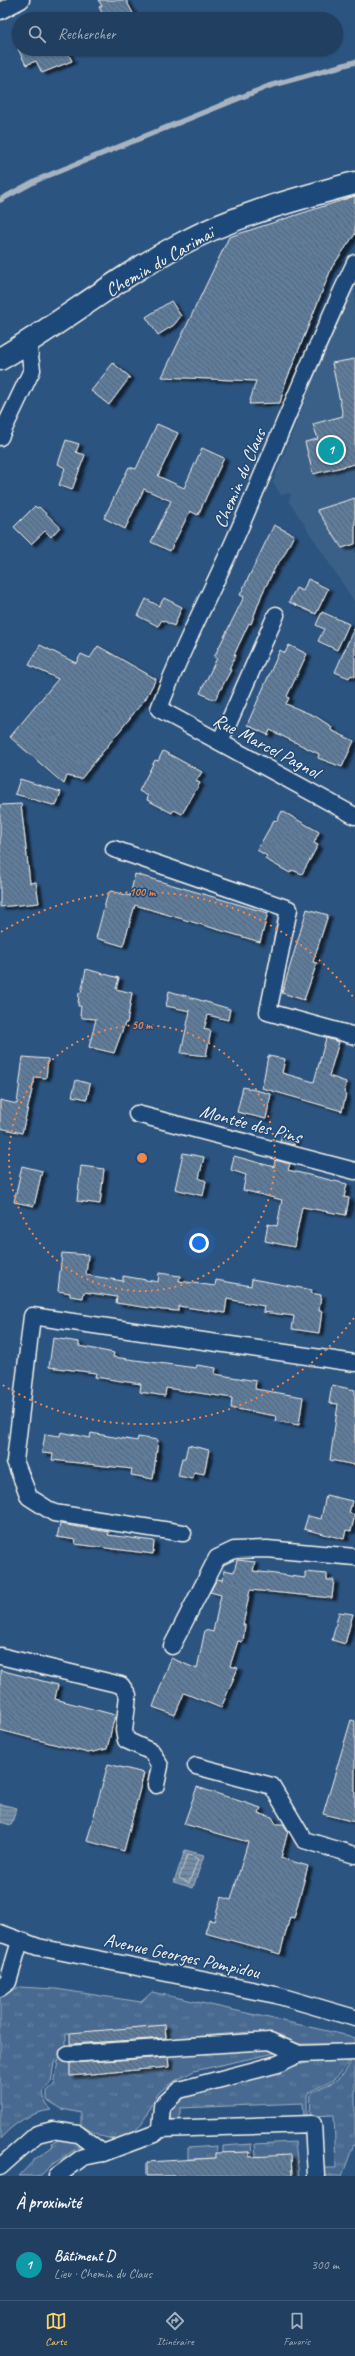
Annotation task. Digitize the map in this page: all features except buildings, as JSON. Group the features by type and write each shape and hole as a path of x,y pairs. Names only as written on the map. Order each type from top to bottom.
{"main road":[{"name":"Chemin du Carimaï","path":"0,359 28,343 181,244 218,226 261,211 355,183"}],"street":[{"path":"0,11 21,0"},
{"name":"Chemin du Claus","path":"159,709 175,664 237,534 320,336 355,263"},
{"path":"0,437 32,370 28,343"},
{"path":"220,742 276,615"},
{"name":"Rue Marcel Pagnol","path":"159,709 355,816"},
{"path":"114,849 289,909 268,1012 355,1036"},
{"name":"Montée des Pins","path":"137,1114 355,1171"},
{"path":"183,1533 54,1513 29,1497 15,1461 32,1316 355,1363"},
{"path":"172,1646 217,1558 234,1550 267,1549 355,1557"},
{"path":"0,1656 121,1685 128,1694 124,1730 126,1740 152,1752 160,1766 156,1785"},
{"path":"196,1766 272,1786 304,1840 355,1855"},
{"name":"Avenue Georges Pompidou","path":"0,1933 38,1947 276,1995 355,2018"},
{"path":"0,1988 8,1982 20,1941"},
{"path":"68,2054 270,2041 299,2054"},
{"path":"160,2129 162,2106 179,2090 278,2064 299,2054 355,2052"},
{"path":"57,2176 83,2157 102,2153 154,2134 160,2129 313,2124 316,2176"},
{"path":"0,2166 37,2134 53,2130 78,2134 102,2153"}],"shaded area":[{"path":"355,275 355,603 289,501 291,493 281,495 273,482"}],"green space":[{"path":"19,1987 56,1989 141,2002 152,1992 350,2036 355,2038 355,2044 300,2044 276,2037 252,2035 250,2032 167,2039 165,2025 66,2034 66,2050 54,2063 51,2082 43,2092 45,2103 52,2110 37,2113 23,2119 0,2139 0,1997"},
{"path":"211,2049 275,2049 275,2053 194,2071 175,2081 161,2090 138,2128 123,2138 107,2138 90,2131 81,2125 81,2113 62,2109 47,2100 47,2091 54,2085 58,2061 66,2056 70,2062 70,2076 169,2067 168,2054"},
{"path":"355,2059 355,2141 342,2176 324,2176 323,2168 336,2168 334,2115 310,2116 311,2093 335,2081 344,2073 351,2060"},
{"path":"349,2061 337,2077 309,2092 307,2096 307,2116 304,2116 303,2103 180,2108 180,2123 171,2119 169,2111 170,2108 175,2100 181,2095 310,2062"},
{"path":"57,2136 79,2141 79,2147 53,2164 40,2176 19,2176 35,2159 52,2147 51,2143 57,2141"},
{"path":"295,2142 299,2176 292,2176 291,2156 256,2157 255,2144"},
{"path":"251,2144 252,2157 249,2157 249,2152 223,2153 223,2146"},
{"path":"217,2146 216,2158 188,2159 188,2148"}],"water":[{"path":"0,1804 17,1808 11,1825 0,1822"},
{"path":"185,1850 204,1855 193,1888 174,1882"}],"waterway":[{"path":"0,200 37,180 269,86 355,62"}],"place":[{"name":"Bâtiment D","path":"331,450"}]}
